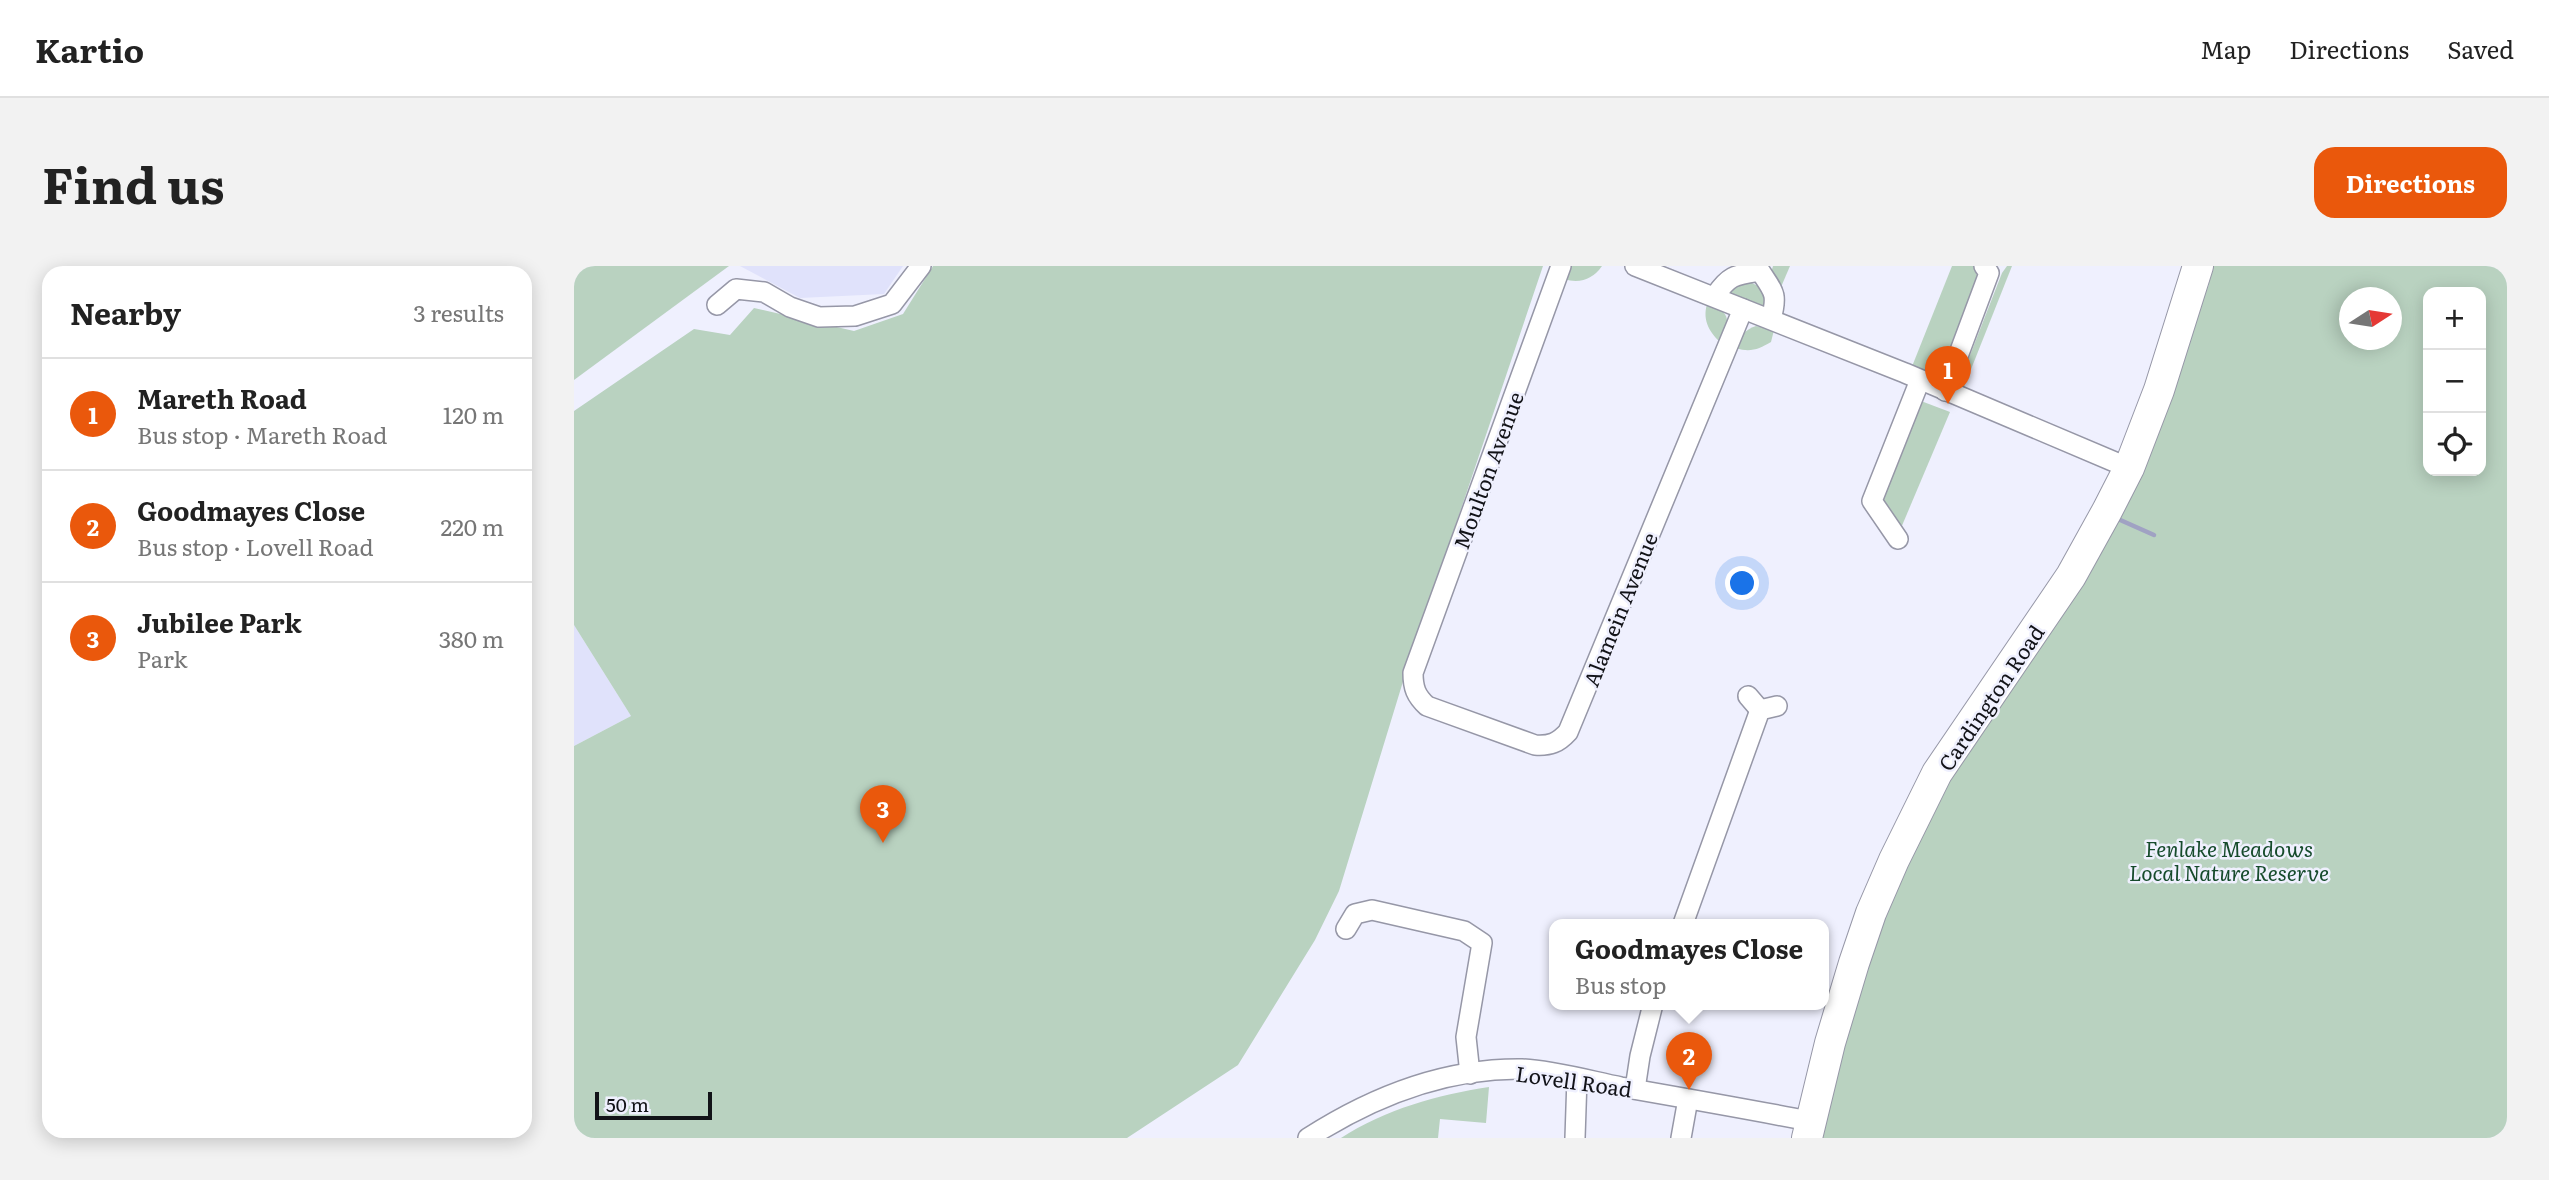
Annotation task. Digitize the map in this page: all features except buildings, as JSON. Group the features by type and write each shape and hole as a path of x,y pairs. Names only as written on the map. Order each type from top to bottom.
{"main road":[{"name":"Cardington Road","path":"1808,1129 1854,963 1871,913 1894,860 1937,773 2071,576 2129,468 2159,390 2198,266"}],"street":[{"path":"717,305 736,289 764,292 790,307 819,317 855,316 892,304 921,266"},
{"name":"Moulton Avenue","path":"1413,673 1561,266"},
{"path":"1635,266 1945,390 2129,468"},
{"path":"1945,390 1989,273 1984,266"},
{"path":"1715,296 1726,280 1761,269 1776,301 1771,319"},
{"name":"Alamein Avenue","path":"1413,673 1413,686 1418,698 1427,706 1535,745 1550,746 1561,740 1568,732 1743,309"},
{"path":"1898,539 1872,501 1920,380"},
{"path":"1685,919 1762,704"},
{"path":"1346,929 1355,914 1372,910 1464,931 1482,943 1466,1037 1470,1073"},
{"path":"1635,1089 1652,1010"},
{"name":"Lovell Road","path":"1308,1138 1338,1119 1384,1096 1470,1073 1523,1069 1688,1099 1808,1129"},
{"path":"1575,1138 1577,1078"},
{"path":"1681,1138 1688,1099"}],"shaded area":[{"path":"740,266 903,266 884,294 800,298"},
{"path":"574,625 631,716 574,746"}],"green space":[{"path":"574,266 729,266 574,380"},
{"path":"933,266 1543,266 1405,675 1339,891 1315,940 1238,1065 1127,1138 574,1138 574,746 631,716 574,625 574,411 694,329 730,335 754,308 854,331 903,314"},
{"path":"1570,266 1602,266 1590,277 1575,281 1564,279"},
{"path":"1773,266 1790,266 1778,294 1771,273"},
{"path":"1952,266 1973,266 1980,282 1945,373 1937,378 1911,369"},
{"path":"2007,266 2012,266 1962,392 1958,386"},
{"name":"Fenlake Meadows Local Nature Reserve","path":"2213,266 2507,266 2507,1138 1817,1138 1880,915 1951,774 2040,644 2195,309 2208,287"},
{"path":"1748,281 1764,289 1766,309 1731,296 1730,288"},
{"path":"1707,304 1725,314 1727,319 1722,344 1708,326"},
{"path":"1756,326 1774,330 1771,342 1754,350 1736,348 1743,334"},
{"path":"1921,401 1950,412 1901,528 1880,501"},
{"path":"1489,1087 1486,1123 1440,1119 1438,1138 1341,1138 1394,1111 1450,1094"}],"waterway":[{"path":"2118,519 2154,535"}],"place":[{"name":"Mareth Road","path":"1948,404"},
{"name":"Jubilee Park","path":"883,843"},
{"name":"Goodmayes Close","path":"1689,1090"}]}
